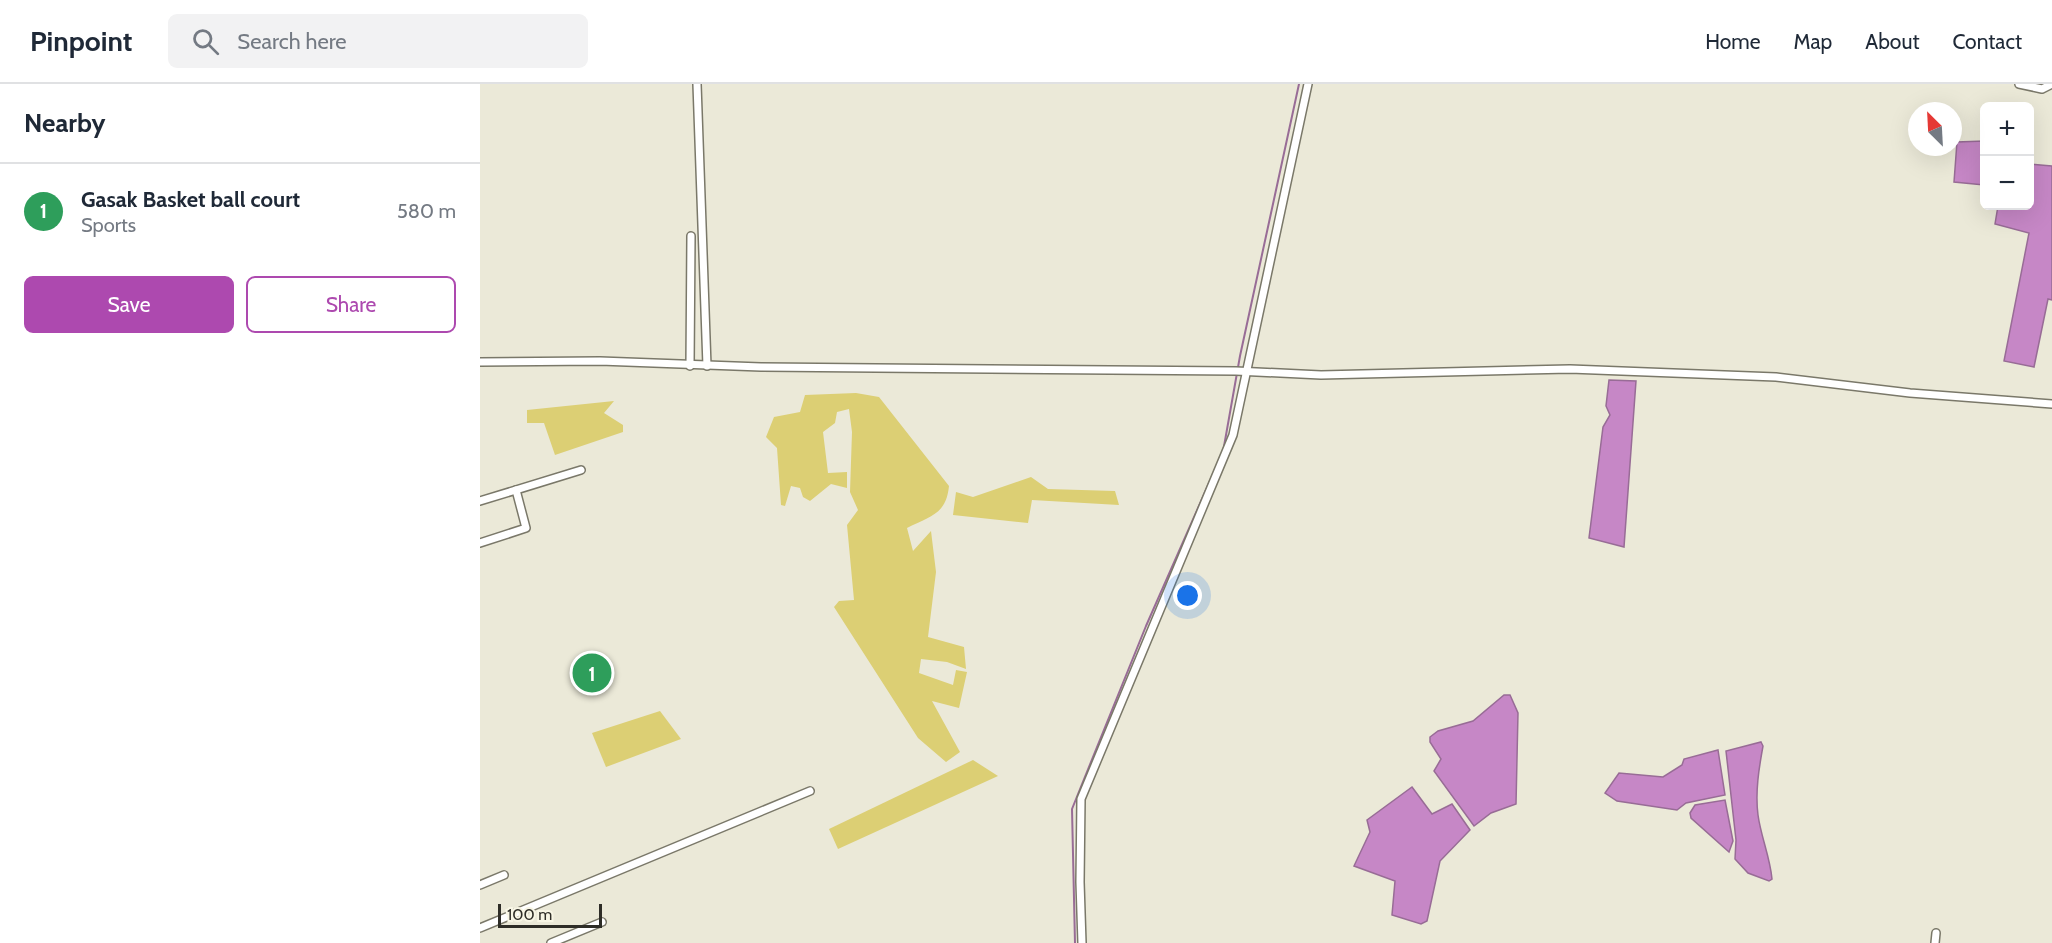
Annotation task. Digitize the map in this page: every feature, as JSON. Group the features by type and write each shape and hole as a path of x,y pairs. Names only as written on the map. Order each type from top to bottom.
{"street":[{"path":"697,84 707,366"},
{"path":"1082,943 1081,799 1227,452 1242,371 1308,84"},
{"path":"2019,84 2042,89 2052,84"},
{"path":"690,366 691,236"},
{"path":"480,362 600,361 690,366 1242,371 1321,375 1397,375 1525,368 1581,369 1776,378 1910,393 2052,404"},
{"path":"480,501 580,470"},
{"path":"480,543 526,528 516,490"},
{"path":"480,928 810,791"},
{"path":"480,885 504,875"},
{"path":"551,943 602,922"},
{"path":"1935,943 1936,933"}],"shaded area":[{"path":"1980,141 1980,185 1954,182 1956,156 1962,156 1962,142"},
{"path":"2034,164 2052,166 2052,300 2048,299 2034,367 2004,361 2029,233 1995,224 1997,210 2034,210"},
{"path":"1609,380 1636,381 1624,547 1589,538 1603,427 1610,415 1606,406"},
{"path":"856,393 879,397 949,486 944,503 936,513 907,528 913,551 931,531 936,572 928,637 964,647 966,669 947,662 921,659 919,673 953,685 956,670 967,672 959,708 932,701 960,752 946,762 918,738 834,607 839,601 854,600 847,525 858,510 850,492 852,432 849,409 837,412 835,423 823,432 828,473 847,472 847,488 831,484 810,501 803,497 800,488 791,486 785,506 781,505 777,448 766,437 774,417 800,412 805,395"},
{"path":"614,401 604,413 623,425 623,432 555,455 544,423 527,423 527,410"},
{"path":"1031,477 1048,489 1115,491 1119,505 1032,500 1028,523 953,515 956,492 973,497"},
{"path":"595,654 606,685 588,692 577,660"},
{"path":"1504,695 1510,695 1518,713 1516,804 1491,813 1474,826 1434,771 1441,759 1430,742 1430,737 1438,731 1473,721"},
{"path":"660,711 681,739 606,767 592,733"},
{"path":"1761,742 1763,746 1757,806 1771,871 1772,879 1769,881 1748,873 1735,859 1736,840 1726,751"},
{"path":"1718,750 1725,795 1686,803 1677,810 1617,801 1605,793 1619,773 1663,777 1682,765 1684,759"},
{"path":"973,760 998,776 838,849 829,829"},
{"path":"1412,787 1432,814 1452,804 1470,830 1440,861 1427,921 1421,924 1392,915 1395,881 1354,866 1370,832 1367,820"},
{"path":"1725,800 1733,841 1729,852 1691,818 1690,813 1695,805"}],"waterway":[{"path":"1223,452 1240,356 1299,84"},
{"path":"1075,943 1072,809 1146,626 1217,465"}],"place":[{"name":"Gasak Basket ball court","path":"592,673"}]}
